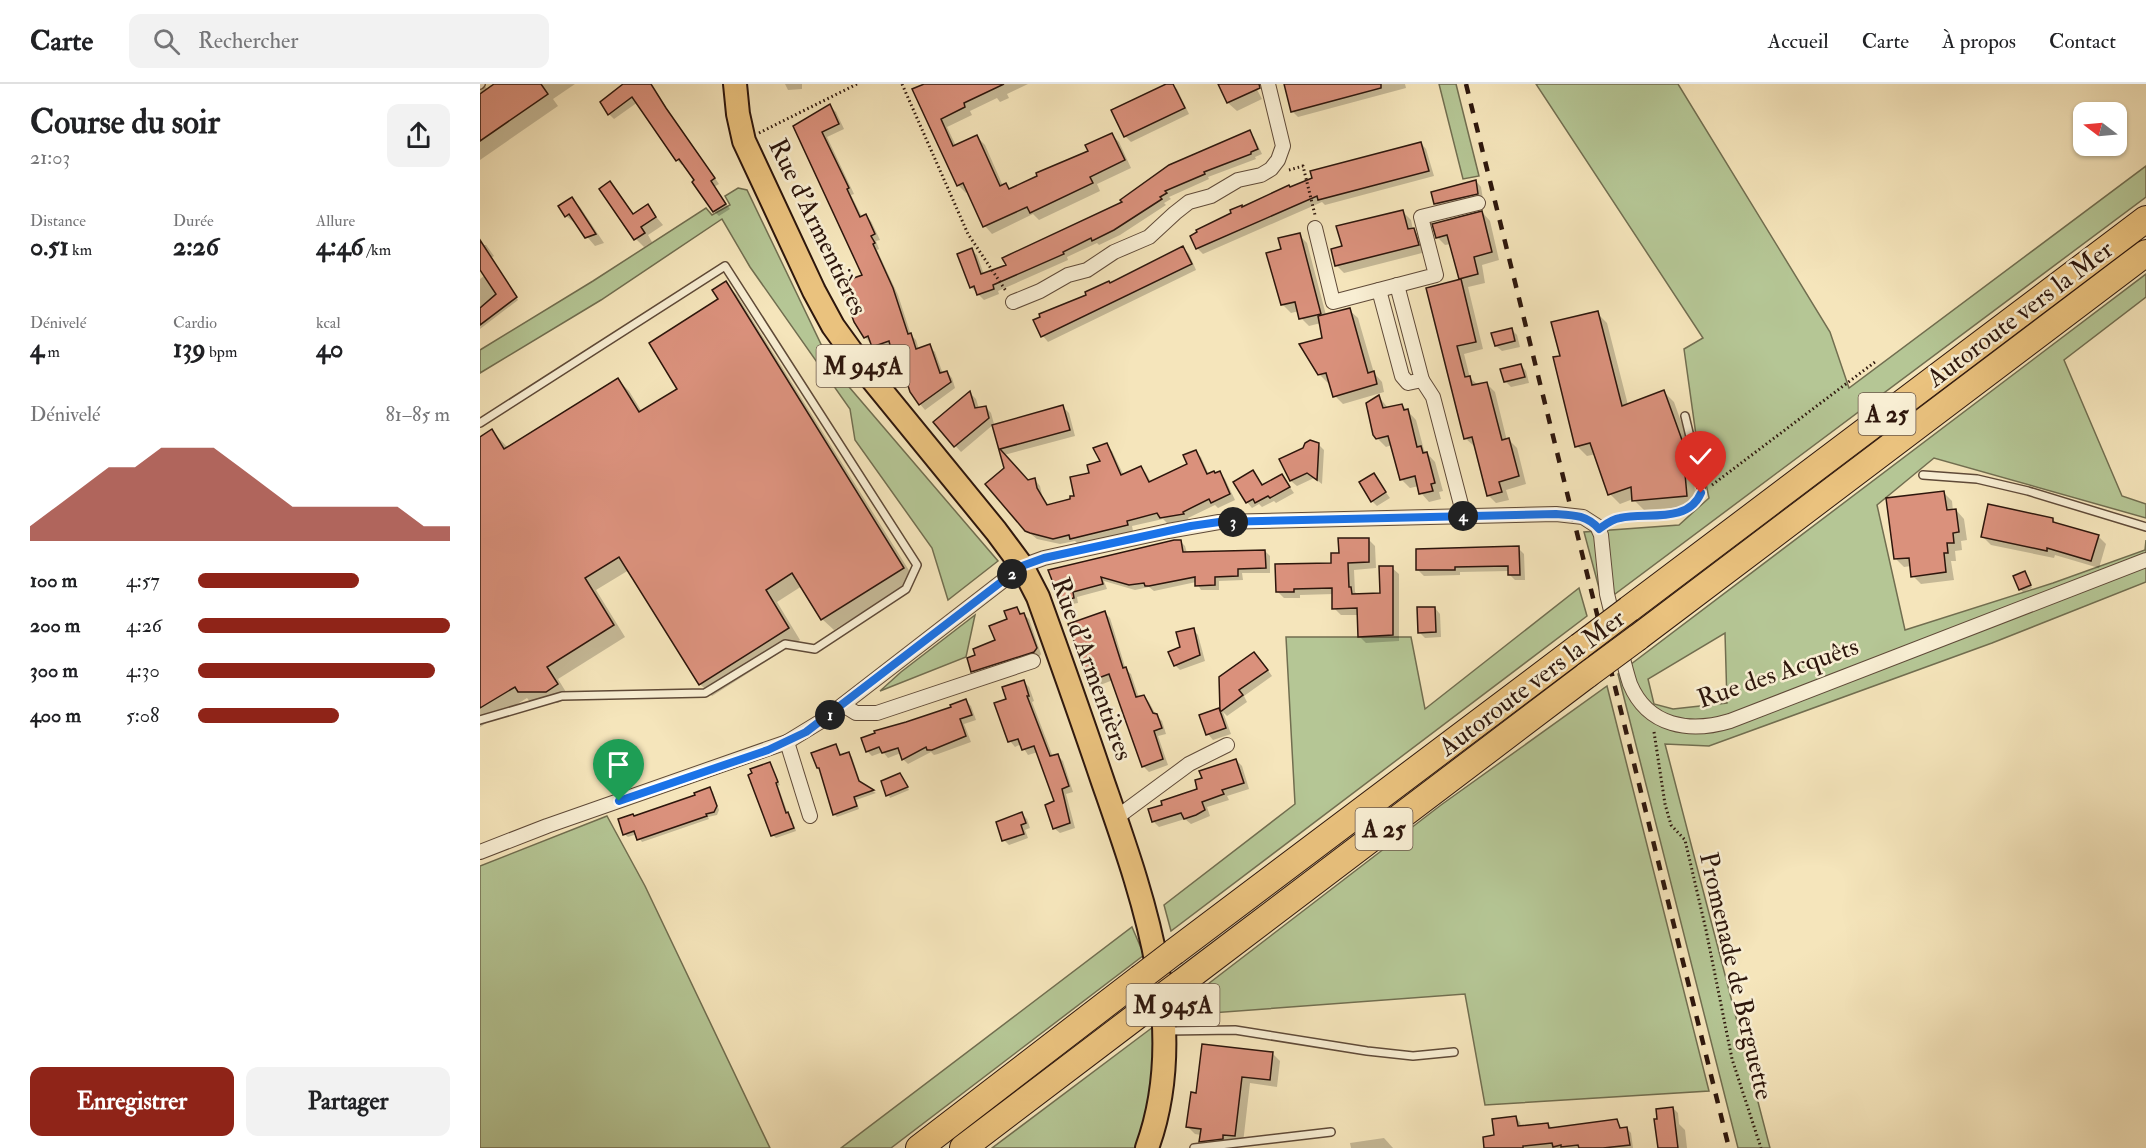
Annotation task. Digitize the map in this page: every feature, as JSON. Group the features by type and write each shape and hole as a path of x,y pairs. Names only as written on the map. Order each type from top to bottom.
{"highway":[{"name":"Autoroute vers la Mer","path":"919,1148 1174,952 2146,219"},
{"name":"A 25","path":"963,1148 2146,253"}],"main road":[{"name":"Rue d'Armentières","path":"720,84 728,118 744,141 810,283 833,326 867,373 996,531 1022,566 1038,597 1133,868 1155,962 1169,1031 1170,1105 1161,1148"},
{"name":"Rue d'Armentières","path":"735,84 744,141"},
{"name":"Rue d'Armentières","path":"1147,1148 1162,1092 1169,1031"}],"street":[{"path":"1013,302 1040,291 1068,275 1087,270 1113,252 1149,237 1189,202 1210,196 1238,180 1262,175 1275,164 1283,146 1268,84"},
{"path":"1315,228 1333,302 1436,275 1421,217 1478,203"},
{"path":"1397,285 1422,381 1433,397 1464,516"},
{"path":"1379,290 1402,376 1408,383 1422,381"},
{"path":"480,852 547,826 787,742 814,727 1022,566 1044,558 1219,522 1572,515 1586,518 1599,529"},
{"name":"Rue des Acquêts","path":"1599,529 1607,594 1628,675 1636,694 1649,710 1666,721 1683,726 1702,727 1730,721 2146,561"},
{"path":"843,705 856,713 877,713 1033,661"},
{"path":"787,742 810,816"},
{"path":"1116,818 1189,764 1227,745"}],"lane":[{"path":"480,423 725,266 917,565 906,589 815,649 785,644 705,693 561,696 480,720"},
{"path":"1599,529 1618,518 1682,512 1693,506 1701,493 1701,482 1685,416"},
{"path":"1923,475 1977,479 2028,491 2146,527"},
{"path":"1169,1031 1235,1030 1413,1056 1454,1052"},
{"path":"1194,1148 1331,1132"}],"path":[{"path":"744,141 857,84"},
{"path":"902,84 969,234 1013,302"},
{"path":"1275,164 1285,171 1303,166 1316,219 1315,228"},
{"path":"1701,493 1875,362"},
{"name":"Promenade de Berguette","path":"1649,710 1665,804 1671,825 1685,840 1732,1059 1761,1148"}],"green space":[{"path":"1439,84 1456,84 1479,176 1463,179"},
{"path":"1536,84 1678,84 1830,332 1849,388 2146,166 2146,197 1603,603 1584,532 1679,525 1709,498 1696,435 1684,349 1703,338"},
{"path":"738,188 747,190 832,367 998,561 948,600 932,548 855,440 850,409 750,267 722,219 601,300 480,373 480,350 706,208 712,215 730,205 725,196"},
{"path":"2146,274 2146,297 2064,360 2122,496 2146,504 2146,518 1934,458 1877,505 1905,630 2053,583 2145,550 2146,540 2146,582 1992,643 1709,746 1665,744 1770,1148 1738,1148 1618,674","holes":["1725,633 1727,703 1673,709 1654,704 1648,679"]},
{"path":"1579,588 1587,616 1171,931 1164,905 1295,804 1286,637 1411,637 1425,709"},
{"path":"975,615 966,657 880,691 901,672"},
{"path":"1607,686 1709,1091 1485,1105 1465,994 1184,1015 1182,1004 1441,805"},
{"path":"607,816 645,886 770,1148 480,1148 480,866"},
{"path":"1132,927 1144,955 891,1148 841,1148"},
{"path":"1153,1027 1155,1042 1151,1098 1136,1148 992,1148"}],"building":[{"path":"494,84 541,84 548,94 480,141 480,94"},
{"path":"623,84 651,84 715,178 711,181 726,204 713,212 692,182 694,180 679,159 676,161 632,97 608,115 600,102"},
{"path":"924,84 1004,84 964,103 965,107 941,119 953,146 977,135 1000,186 1006,183 1009,189 1037,176 1036,173 1088,151 1085,145 1112,133 1125,160 1090,177 1093,183 1030,213 1027,207 983,227 963,183 957,186 912,89"},
{"path":"1166,84 1173,84 1185,108 1124,137 1111,110"},
{"path":"1218,84 1259,84 1260,88 1227,103"},
{"path":"1284,84 1381,84 1381,88 1291,112"},
{"path":"830,104 839,124 822,132 860,217 866,214 875,234 871,236 875,243 873,244 893,288 908,334 911,333 916,349 930,344 940,373 947,371 951,382 919,405 910,392 896,348 891,349 889,341 872,347 868,336 864,338 854,322 840,283 862,275 793,126"},
{"path":"1250,130 1258,149 1251,154 1204,172 1205,174 1165,191 1167,193 1160,197 1162,199 1114,230 1092,241 1091,238 1063,252 1064,254 993,285 994,289 977,295 974,286 970,288 957,254 972,248 981,274 1006,265 1002,258 1122,202 1120,200 1169,165"},
{"path":"1421,142 1429,171 1318,200 1317,196 1196,249 1190,236 1197,232 1196,230 1231,213 1230,210 1242,205 1242,207 1289,185 1290,187 1312,178 1310,171"},
{"path":"1476,180 1478,194 1434,204 1431,192"},
{"path":"610,181 633,214 648,204 656,217 641,227 645,233 634,240 599,189"},
{"path":"572,197 596,234 585,238 569,214 565,217 558,206"},
{"path":"1403,210 1408,229 1414,228 1419,245 1335,266 1331,249 1342,246 1336,226"},
{"path":"1482,211 1492,252 1474,257 1478,274 1459,279 1447,235 1436,238 1432,224"},
{"path":"1300,233 1321,314 1299,319 1295,302 1281,305 1266,253 1281,249 1278,238"},
{"path":"480,240 517,297 480,325 480,308 496,294 480,270"},
{"path":"1183,246 1192,264 1041,337 1033,320 1040,317 1039,314 1086,295 1085,292 1109,281 1110,283"},
{"path":"1461,279 1476,342 1457,346 1465,377 1470,376 1472,385 1487,382 1502,440 1509,438 1519,476 1499,482 1502,492 1487,496 1472,437 1464,439 1426,288"},
{"path":"726,281 904,568 821,620 792,573 766,590 789,628 699,685 619,557 585,578 614,625 547,667 558,684 546,692 518,692 515,687 480,708 480,437 492,429 504,449 618,378 639,412 677,389 649,343 718,299 712,290"},
{"path":"1350,308 1368,373 1374,371 1377,384 1333,397 1326,373 1318,375 1299,344 1322,338 1318,316"},
{"path":"1598,311 1622,406 1664,390 1682,440 1687,496 1632,501 1631,487 1608,495 1590,443 1575,447 1553,357 1560,356 1551,322"},
{"path":"1512,328 1515,341 1495,346 1491,333"},
{"path":"1521,364 1525,377 1504,382 1500,369"},
{"path":"970,391 975,408 986,406 989,418 954,447 933,422"},
{"path":"1379,395 1383,408 1402,404 1404,410 1408,409 1417,447 1421,446 1423,453 1427,452 1435,483 1431,484 1433,491 1419,494 1415,476 1400,480 1388,436 1376,439 1373,435 1366,403"},
{"path":"1063,405 1070,430 1000,449 1028,480 1035,478 1037,488 1047,505 1074,496 1070,477 1089,473 1087,465 1100,461 1093,448 1107,443 1121,475 1141,466 1149,482 1187,464 1183,455 1196,450 1207,474 1220,471 1230,494 1211,503 1209,499 1183,512 1184,514 1160,518 1157,513 1127,521 1128,525 1070,539 1069,535 1053,539 1025,531 985,484 1004,468 992,425"},
{"path":"1310,440 1319,443 1317,480 1307,473 1290,481 1279,459 1303,448"},
{"path":"1253,470 1262,485 1282,474 1290,487 1270,498 1268,496 1255,503 1253,499 1246,503 1233,482"},
{"path":"1374,473 1386,492 1371,502 1359,482"},
{"path":"1944,491 1947,510 1956,509 1959,532 1953,533 1954,543 1947,543 1948,553 1944,553 1946,572 1911,577 1909,558 1894,559 1886,498"},
{"path":"1988,504 2053,518 2053,522 2099,535 2091,561 2047,548 2047,551 1981,537"},
{"path":"1338,538 1369,538 1369,562 1348,563 1349,587 1351,587 1352,594 1380,593 1379,566 1393,566 1393,635 1358,637 1357,608 1332,609 1332,588 1276,592 1275,564 1331,563 1331,553 1339,553"},
{"path":"1181,540 1183,552 1265,550 1266,568 1238,569 1238,576 1215,577 1215,585 1195,586 1195,577 1145,586 1144,583 1129,585 1101,577 1103,584 1073,592 1074,598 1060,601 1048,570"},
{"path":"1519,546 1520,575 1508,575 1508,566 1416,570 1416,549"},
{"path":"2025,571 2031,585 2019,590 2013,576"},
{"path":"1017,607 1020,614 1024,613 1037,648 1034,652 971,672 967,658 975,655 973,649 995,640 989,626 1007,619 1004,611"},
{"path":"1417,607 1435,607 1436,632 1418,633"},
{"path":"1105,611 1123,668 1126,667 1136,697 1144,695 1153,713 1157,714 1162,728 1154,731 1163,759 1142,767 1109,674 1088,682 1068,624"},
{"path":"1194,628 1200,655 1174,666 1168,652 1180,647 1176,632"},
{"path":"1254,652 1268,670 1239,690 1243,695 1220,712 1219,677"},
{"path":"1024,680 1029,696 1027,696 1050,756 1058,754 1069,786 1062,789 1070,823 1053,829 1045,805 1054,801 1034,746 1022,750 1018,739 1008,742 994,703 1006,699 1002,687"},
{"path":"966,699 972,715 960,719 966,736 932,750 927,750 926,747 902,760 898,748 882,753 879,747 866,752 861,738 875,733 874,731 951,707 950,705"},
{"path":"1219,708 1226,728 1206,735 1199,715"},
{"path":"836,744 840,755 849,752 859,781 874,790 854,797 857,806 833,815 819,768 811,753"},
{"path":"1236,759 1244,783 1222,790 1224,794 1202,802 1205,810 1196,815 1184,819 1181,813 1152,822 1148,809 1162,805 1161,801 1197,789 1195,780 1202,778 1199,771"},
{"path":"770,762 786,813 788,812 794,828 771,836 748,775 752,773 750,769"},
{"path":"900,773 908,787 886,796 881,781"},
{"path":"710,787 717,806 714,812 706,814 707,816 637,840 634,831 623,835 618,819 633,814 634,816 695,795 694,793"},
{"path":"1022,812 1026,823 1021,825 1024,834 1002,841 996,822"},
{"path":"1202,1044 1273,1052 1270,1080 1242,1077 1235,1136 1223,1135 1223,1139 1199,1142 1201,1129 1186,1127 1191,1092 1196,1093"},
{"path":"1673,1107 1678,1148 1658,1148 1654,1119 1657,1119 1656,1109"},
{"path":"1516,1116 1518,1126 1548,1123 1549,1128 1617,1119 1620,1128 1627,1127 1630,1145 1579,1148 1578,1145 1553,1147 1552,1143 1523,1146 1523,1148 1484,1148 1483,1137 1494,1135 1492,1119"}],"railway":[{"path":"1466,84 1729,1148"}],"route":[{"path":"619,801 768,750 806,732 1022,566 1044,558 1219,522 1556,514 1583,517 1599,529 1618,518 1688,510 1697,502 1701,493"}]}
